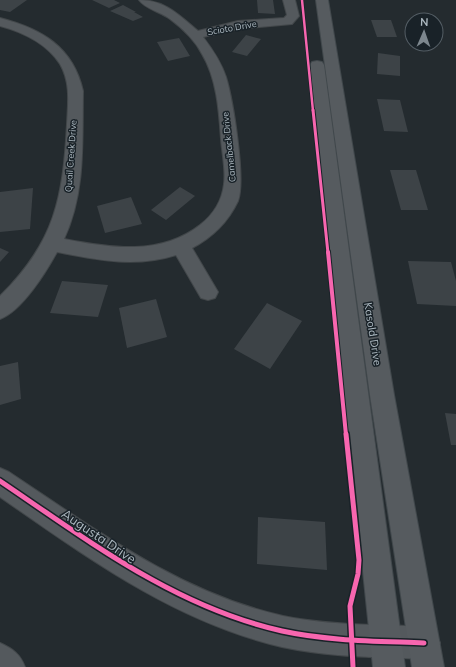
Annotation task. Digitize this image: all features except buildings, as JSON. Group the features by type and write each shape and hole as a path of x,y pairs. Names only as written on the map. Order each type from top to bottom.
{"main road":[{"name":"Kasold Drive","path":"309,0 388,654"},
{"name":"Kasold Drive","path":"322,0 382,395 426,655"}],"street":[{"name":"Camelback Drive","path":"52,244 95,252 135,255 160,252 197,237 221,216 232,195 233,184 220,78 209,52 196,35 176,17 146,0"},
{"name":"Scioto Drive","path":"196,35 238,25 282,22 291,19 293,14 289,0"},
{"name":"Quail Creek Drive","path":"0,22 22,29 48,43 63,57 75,81 69,197 59,229 52,244 26,282 0,310"},
{"path":"180,245 208,292"},
{"name":"Augusta Drive","path":"0,481 146,579 212,611 281,631 388,654 426,655"},
{"path":"0,659 9,667"}],"cycle path":[{"path":"302,0 359,560 358,574 350,606 353,667"},
{"path":"0,481 100,549 134,570 168,590 204,606 242,620 299,634 353,640 424,643"}]}
